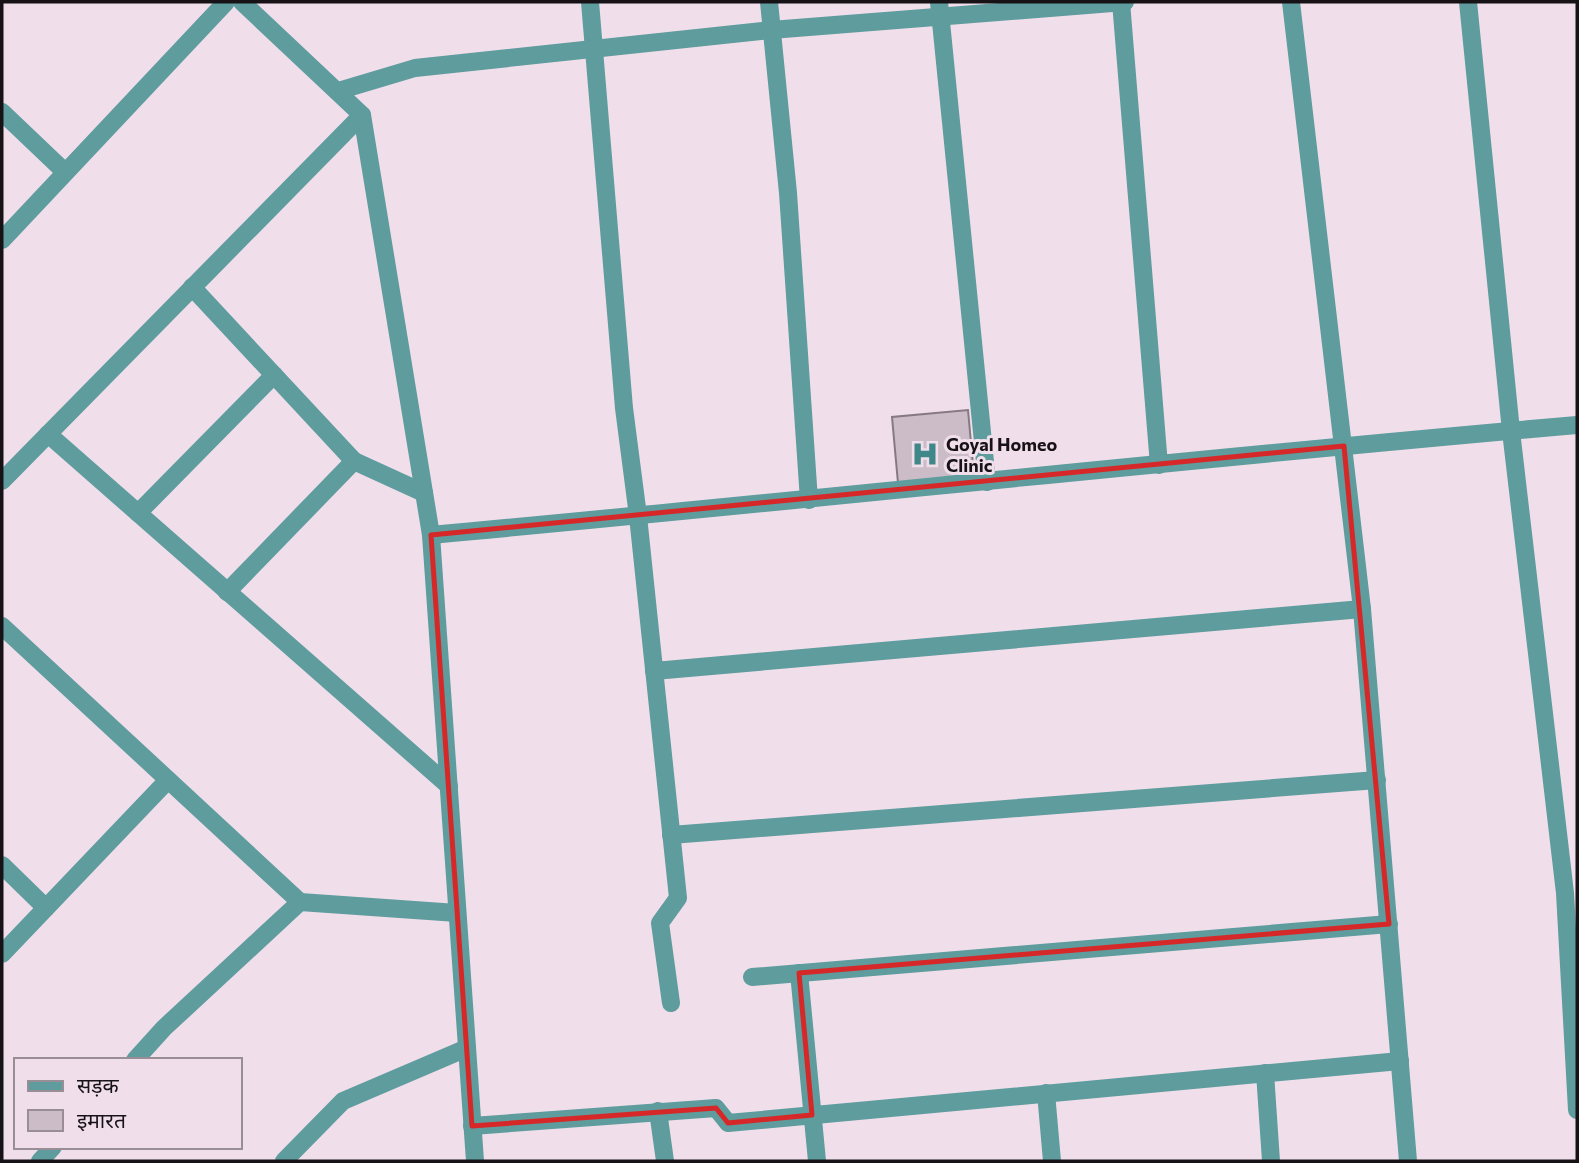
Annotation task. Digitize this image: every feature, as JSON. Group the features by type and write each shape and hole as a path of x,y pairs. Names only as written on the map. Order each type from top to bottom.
{"street":[{"path":"2,240 226,2"},
{"path":"242,2 362,115 431,535 475,1161"},
{"path":"590,2 624,408 678,898 660,923 671,1003"},
{"path":"769,2 788,193 809,500"},
{"path":"338,92 415,68 772,30 940,9 1122,2 1159,465"},
{"path":"1291,2 1362,609 1408,1161"},
{"path":"1468,2 1511,431 1565,893 1577,1111"},
{"path":"940,9 987,482"},
{"path":"2,112 65,172"},
{"path":"2,481 362,115"},
{"path":"192,287 354,461 424,493"},
{"path":"138,513 274,375"},
{"path":"431,535 1577,425"},
{"path":"48,435 449,786"},
{"path":"227,592 354,461"},
{"path":"654,671 1362,609"},
{"path":"2,626 300,902 457,913"},
{"path":"2,954 168,780"},
{"path":"671,835 1377,780"},
{"path":"2,865 46,908"},
{"path":"137,1058 164,1028 300,902"},
{"path":"752,977 1389,924"},
{"path":"799,973 817,1161"},
{"path":"284,1161 343,1101 467,1048"},
{"path":"472,1126 716,1108 728,1123 1400,1060"},
{"path":"1265,1073 1271,1161"},
{"path":"1046,1093 1052,1161"},
{"path":"658,1111 665,1161"}],"highlighted area":[{"path":"1344,446 1389,924 799,973 812,1115 728,1123 716,1108 472,1126 431,535"}],"building":[{"path":"968,410 974,476 898,483 892,417"}],"place":[{"name":"Goyal Homeo Clinic","path":"925,454"}]}
